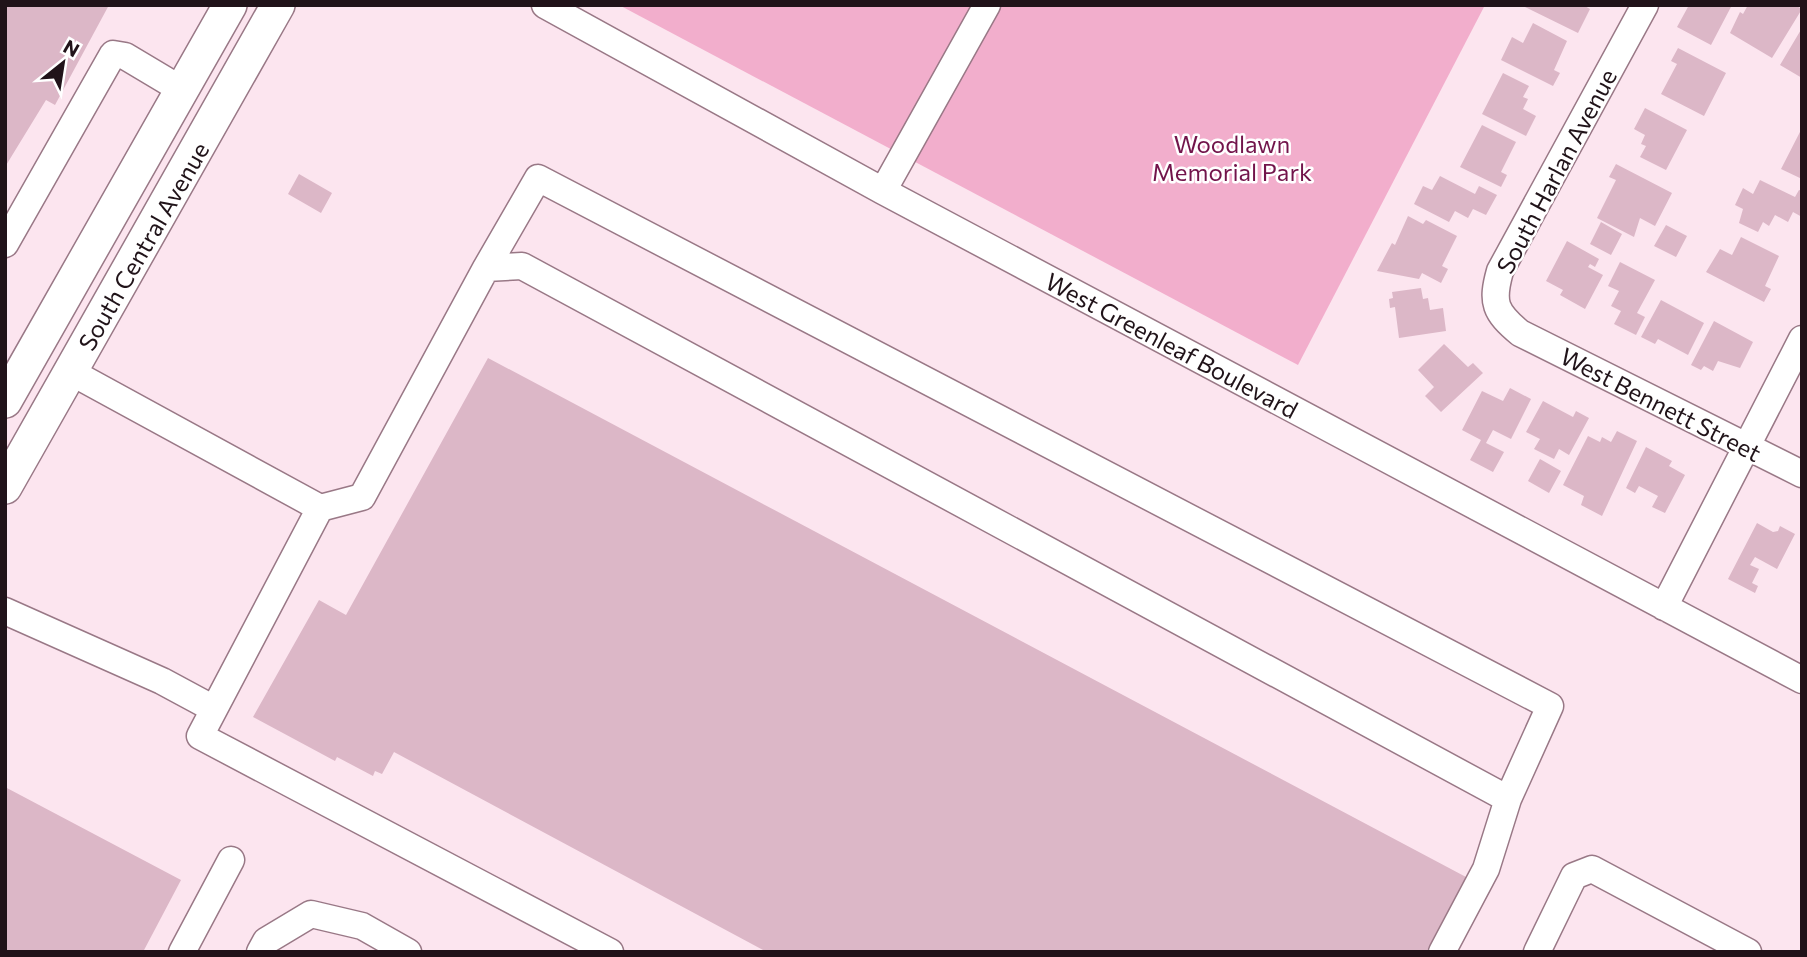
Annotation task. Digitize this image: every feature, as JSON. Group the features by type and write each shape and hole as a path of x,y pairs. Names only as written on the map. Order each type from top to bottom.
{"main road":[{"name":"South Central Avenue","path":"5,401 230,5"},
{"name":"South Central Avenue","path":"5,487 278,5"}],"street":[{"name":"West Greenleaf Boulevard","path":"545,5 883,191 1802,680"},
{"path":"883,191 987,5"},
{"name":"South Harlan Avenue","path":"1520,333 1503,319 1493,295 1500,271 1645,5"},
{"path":"5,244 113,54 125,56 182,90"},
{"path":"71,372 320,508 362,497 538,178 1550,706 1508,799 1486,869 1441,952"},
{"path":"486,268 522,266 1508,799"},
{"name":"West Bennett Street","path":"1520,333 1802,474"},
{"path":"1664,607 1802,339"},
{"path":"320,508 200,736 610,952"},
{"path":"5,611 162,681 214,709"},
{"path":"182,952 231,860"},
{"path":"1537,952 1574,876 1592,869 1748,952"},
{"path":"260,952 266,940 311,914 362,926 408,952"}],"green space":[{"name":"Woodlawn Memorial Park","path":"619,5 1485,5 1298,365"}],"building":[{"path":"5,5 109,5 55,105 46,100 5,167"},
{"path":"1521,5 1583,5 1590,9 1578,33"},
{"path":"1689,5 1732,5 1711,45 1677,27"},
{"path":"1748,5 1795,5 1802,9 1772,58 1730,33 1740,12 1743,14"},
{"path":"1533,23 1567,41 1554,70 1560,73 1553,86 1501,60 1512,37 1523,43"},
{"path":"1802,28 1802,78 1780,65"},
{"path":"1678,48 1726,73 1704,116 1661,94 1677,64 1671,61"},
{"path":"1503,73 1529,86 1523,97 1528,99 1523,109 1536,116 1526,136 1482,114"},
{"path":"1645,108 1687,130 1666,170 1640,157 1646,146 1641,144 1645,135 1634,129"},
{"path":"1482,125 1516,142 1501,172 1507,175 1501,187 1460,167"},
{"path":"1802,128 1802,179 1781,169"},
{"path":"1616,164 1672,193 1655,226 1640,218 1634,237 1597,218 1616,180 1609,177"},
{"path":"299,174 332,193 321,213 288,194"},
{"path":"1440,176 1475,194 1479,186 1497,195 1486,215 1473,209 1468,218 1455,211 1449,222 1414,204 1423,186 1432,190"},
{"path":"1760,180 1795,197 1799,190 1802,191 1802,217 1793,212 1788,222 1775,215 1769,226 1763,222 1758,232 1739,223 1743,209 1735,205 1743,188 1753,194"},
{"path":"1408,216 1423,224 1426,220 1457,236 1442,266 1448,269 1441,283 1422,273 1419,279 1377,271 1392,243 1395,245"},
{"path":"1601,222 1622,234 1611,255 1590,244"},
{"path":"1666,225 1687,236 1676,257 1654,246"},
{"path":"1741,237 1779,256 1765,286 1771,289 1764,302 1706,272 1720,249 1732,255"},
{"path":"1567,241 1599,259 1595,267 1590,264 1588,267 1603,275 1585,309 1560,295 1563,290 1546,281"},
{"path":"1620,262 1655,280 1637,313 1645,317 1636,335 1614,324 1621,311 1611,306 1619,291 1608,286"},
{"path":"1421,288 1423,299 1428,298 1430,310 1443,308 1446,331 1399,338 1395,307 1390,308 1389,299 1393,298 1392,292"},
{"path":"1661,300 1704,323 1688,355 1658,339 1655,344 1641,337"},
{"path":"1714,321 1753,342 1740,368 1718,361 1713,371 1704,366 1701,370 1691,365"},
{"path":"1444,344 1468,367 1473,363 1483,373 1441,412 1425,396 1434,387 1418,370"},
{"path":"488,358 1466,877 1426,952 767,952 394,752 382,774 375,771 373,776 337,757 335,761 253,717 319,600 346,615"},
{"path":"1510,388 1531,399 1511,439 1493,430 1486,443 1504,452 1493,472 1470,460 1481,440 1462,430 1482,391 1503,401"},
{"path":"1543,401 1573,417 1576,411 1589,418 1569,455 1559,449 1554,459 1534,449 1540,439 1526,432"},
{"path":"1617,431 1637,441 1602,516 1581,505 1584,496 1563,485 1588,436 1600,442 1602,437 1611,442"},
{"path":"1646,447 1672,461 1669,466 1685,475 1665,513 1652,507 1658,496 1639,486 1635,493 1626,488"},
{"path":"1540,459 1561,471 1549,493 1528,481"},
{"path":"1757,523 1773,532 1778,531 1780,526 1795,534 1777,569 1755,557 1750,565 1759,569 1752,583 1758,586 1755,593 1728,579"},
{"path":"5,787 181,880 143,952 5,952"}]}
